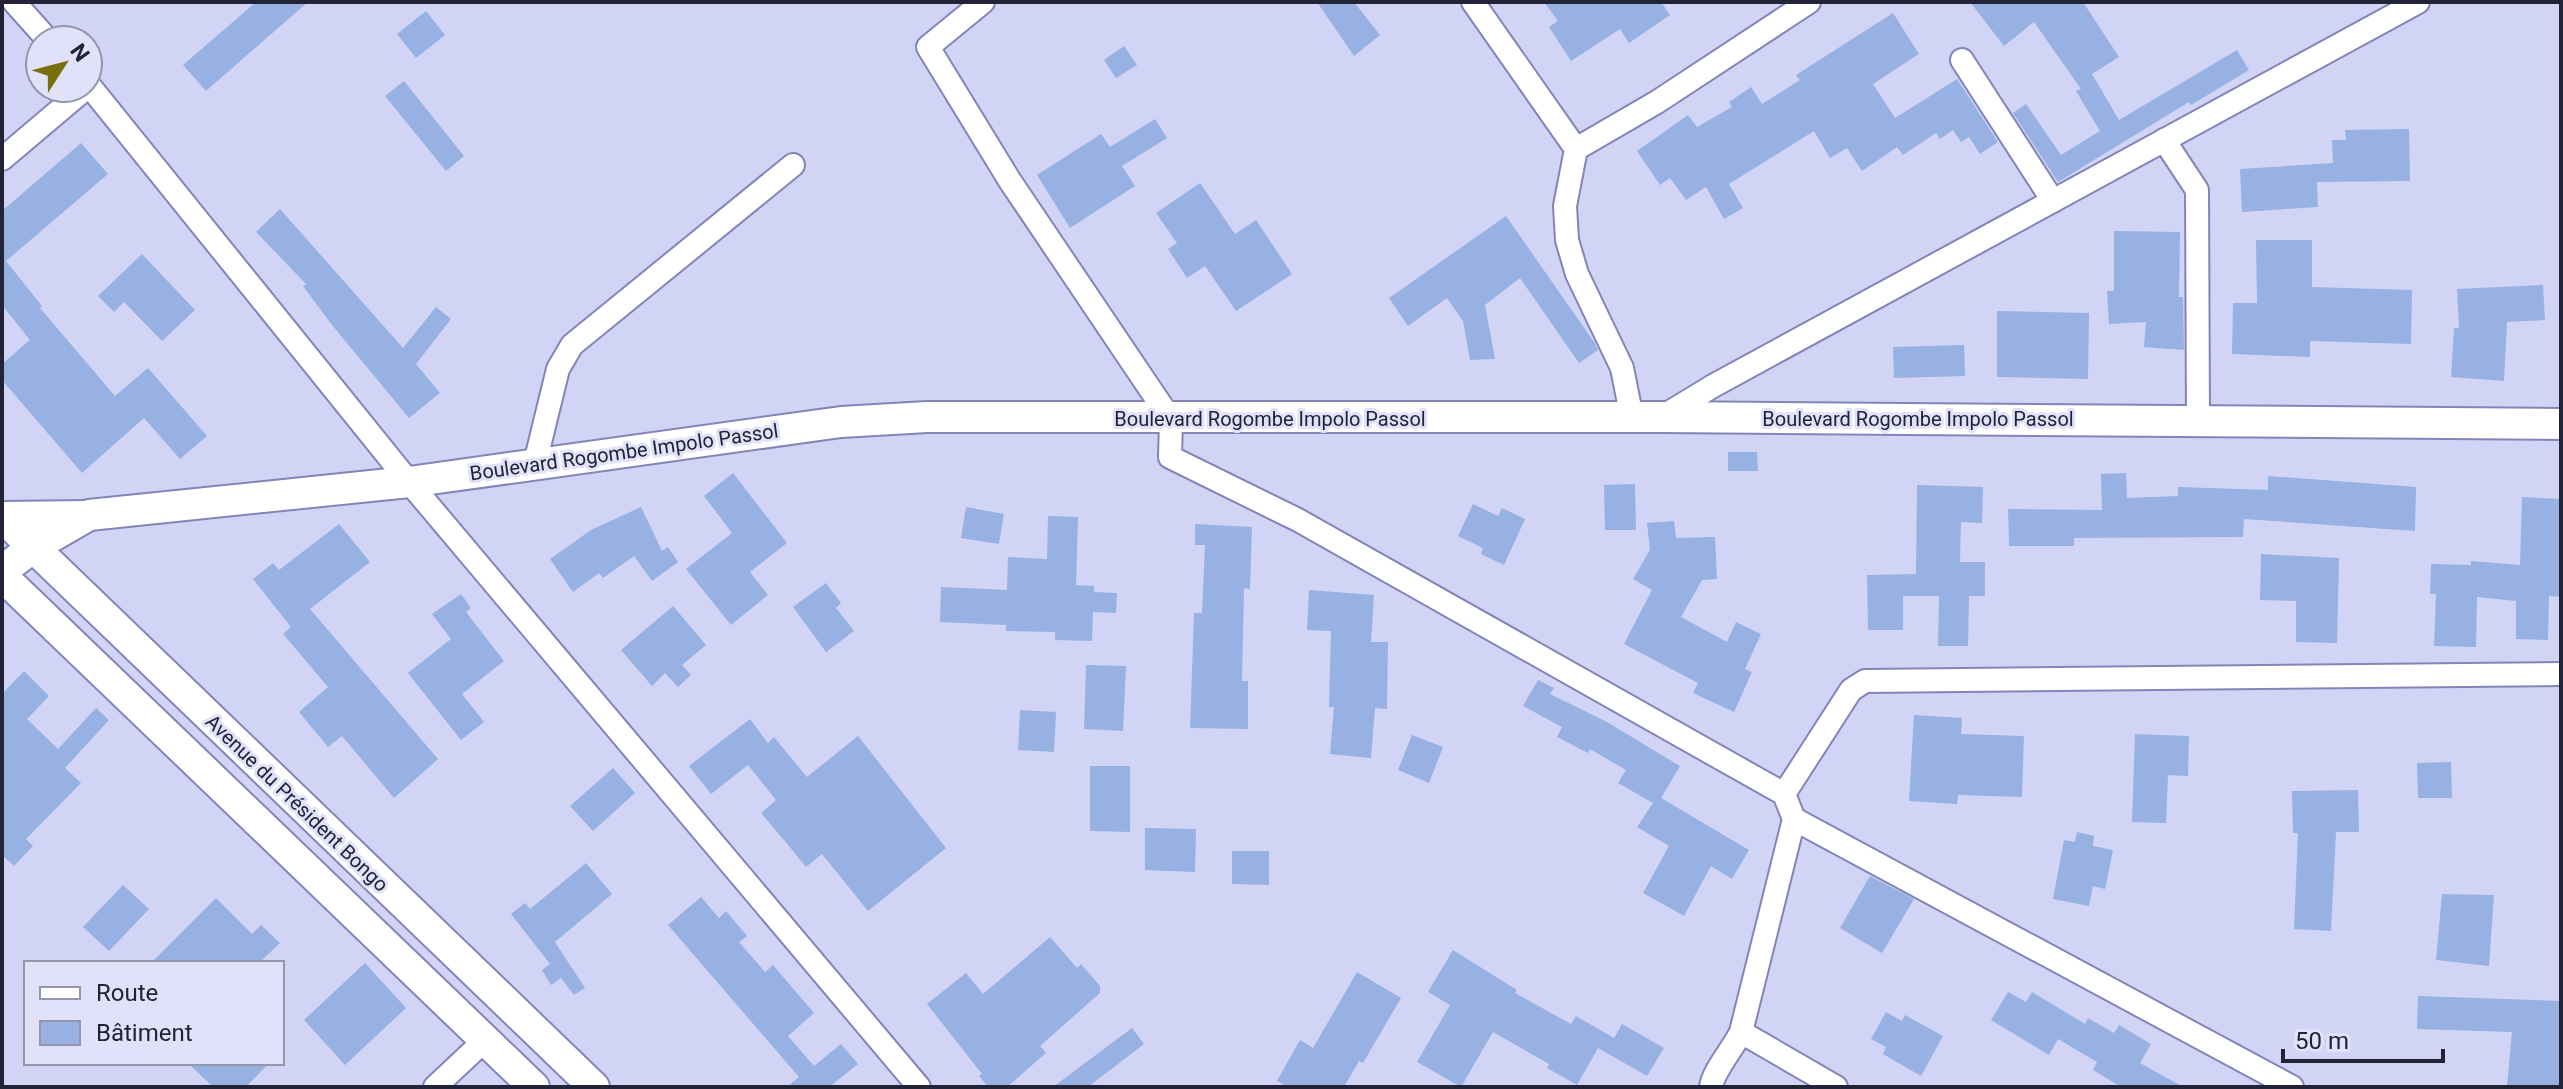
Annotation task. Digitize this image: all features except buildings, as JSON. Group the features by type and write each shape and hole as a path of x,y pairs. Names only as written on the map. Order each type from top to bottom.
{"street":[{"path":"14,2 34,24"},
{"path":"983,2 928,47 1010,181 1171,420 1170,457 1298,520 1784,794 1794,819 1741,1032 1731,1054 1712,1078 1711,1087"},
{"path":"1473,2 1576,149 1565,206 1567,240 1577,274 1622,368 1632,418"},
{"path":"1576,149 1657,102 1809,2"},
{"path":"1662,417 2418,2"},
{"path":"1962,60 2053,201"},
{"path":"2,159 67,104"},
{"path":"103,104 409,482 919,1087"},
{"path":"2164,140 2197,190 2198,421"},
{"path":"535,463 558,369 572,345 793,165"},
{"name":"Boulevard Rogombe Impolo Passol","path":"2,574 32,548 89,515 409,482 841,422 927,417 1171,420 1662,417 2561,424"},
{"path":"2,517 89,515"},
{"name":"Avenue du Président Bongo","path":"2,517 594,1087"},
{"name":"Avenue du Président Bongo","path":"2,574 534,1087"},
{"path":"1784,794 1851,690 1865,681 2561,674"},
{"path":"1794,819 2292,1087"},
{"path":"1741,1032 1836,1087"},
{"path":"435,1087 485,1040"}]}
